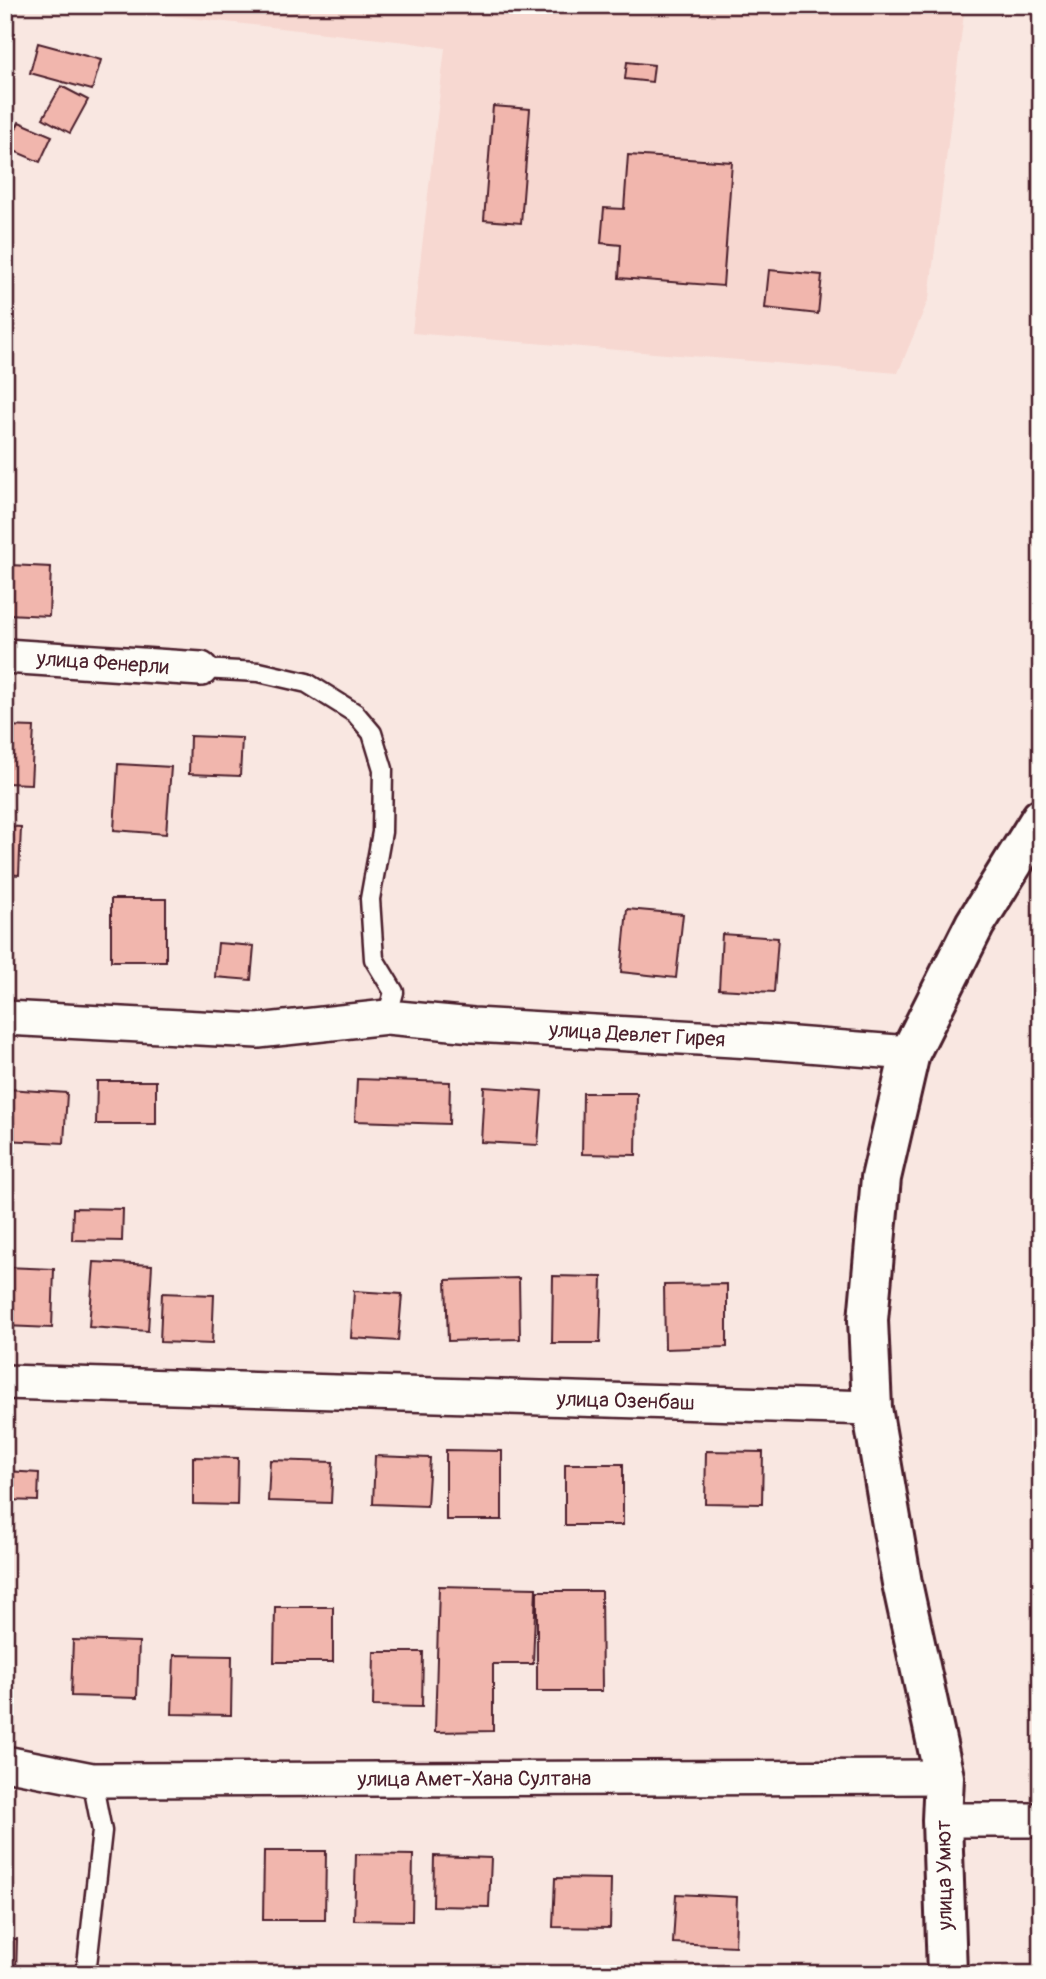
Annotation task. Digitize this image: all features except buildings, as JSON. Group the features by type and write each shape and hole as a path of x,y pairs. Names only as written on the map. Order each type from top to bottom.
{"street":[{"name":"улица Фенерли","path":"5,656 201,669"},
{"path":"944,1777 902,1583 872,1408 868,1320 881,1178 910,1053 975,924 1041,818"},
{"name":"улица Девлет Гирея","path":"5,1018 258,1031 387,1017 910,1053"},
{"name":"улица Озенбаш","path":"5,1381 872,1408"},
{"name":"улица Амет-Хана Султана","path":"5,1763 92,1780 944,1777"},
{"name":"улица Умют","path":"944,1777 942,1820 947,1974"},
{"path":"942,1820 1041,1820"}],"lane":[{"path":"201,669 259,672 307,683 355,713 372,733 383,769 382,832 370,899 374,959 394,992 387,1017"},
{"path":"86,1974 102,1831 92,1780"}],"shaded area":[{"path":"98,5 965,5 929,298 898,373 412,333 445,48 100,8"}]}
